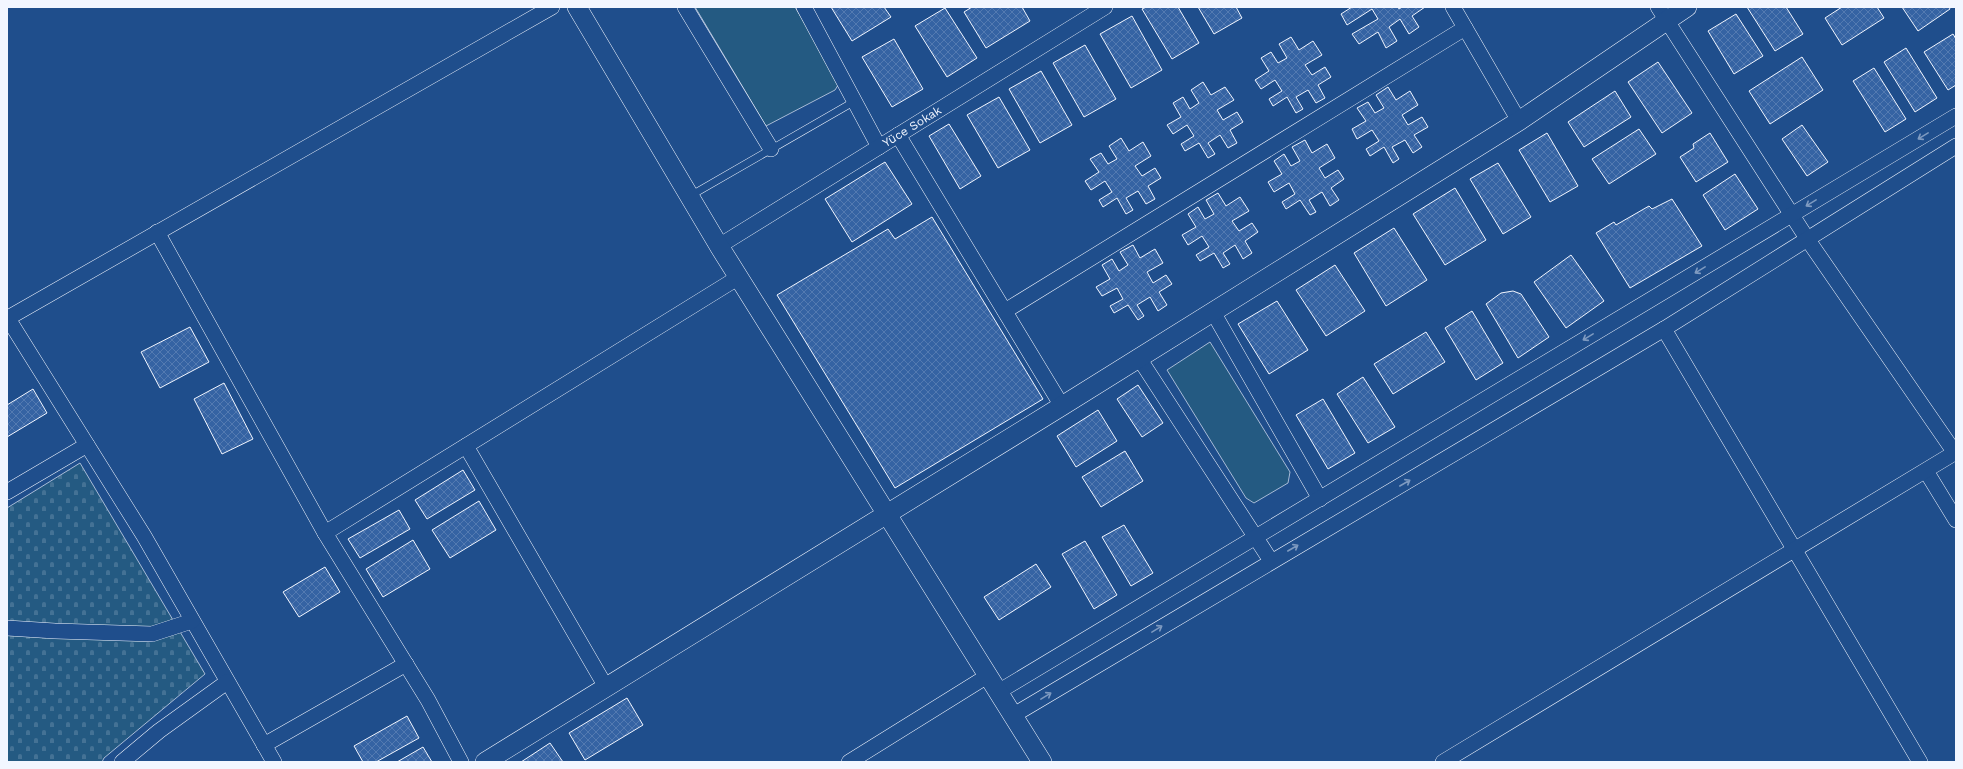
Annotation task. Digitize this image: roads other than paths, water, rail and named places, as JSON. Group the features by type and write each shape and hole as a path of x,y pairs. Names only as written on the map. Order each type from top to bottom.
{"street":[{"path":"274,762 144,536 7,317 552,7"},
{"path":"577,7 719,246 888,513 989,675 1012,716 1042,762"},
{"path":"685,7 771,149"},
{"path":"804,7 879,147"},
{"name":"Yüce Sokak","path":"719,246 1105,7"},
{"path":"1453,7 1519,120"},
{"path":"485,762 1062,406 1519,120 1662,13 1687,7"},
{"path":"1443,762 1955,453 1808,240 1662,13"},
{"path":"1005,311 1465,28"},
{"path":"998,692 1956,116"},
{"path":"898,135 1062,406"},
{"path":"1012,716 1271,560 1432,467 1664,329 1956,146"},
{"path":"158,232 325,533 428,700 461,762"},
{"path":"325,533 739,277"},
{"path":"1213,312 1320,499"},
{"path":"1664,329 1920,762"},
{"path":"1139,358 1271,560"},
{"path":"7,492 87,445"},
{"path":"466,446 606,687"},
{"path":"1926,471 1956,520"},
{"path":"7,628 152,634 192,621"},
{"path":"264,745 406,664"},
{"path":"849,762 989,675"},
{"path":"122,762 159,731 228,682"}],"lane":[{"path":"690,196 855,101"}]}
